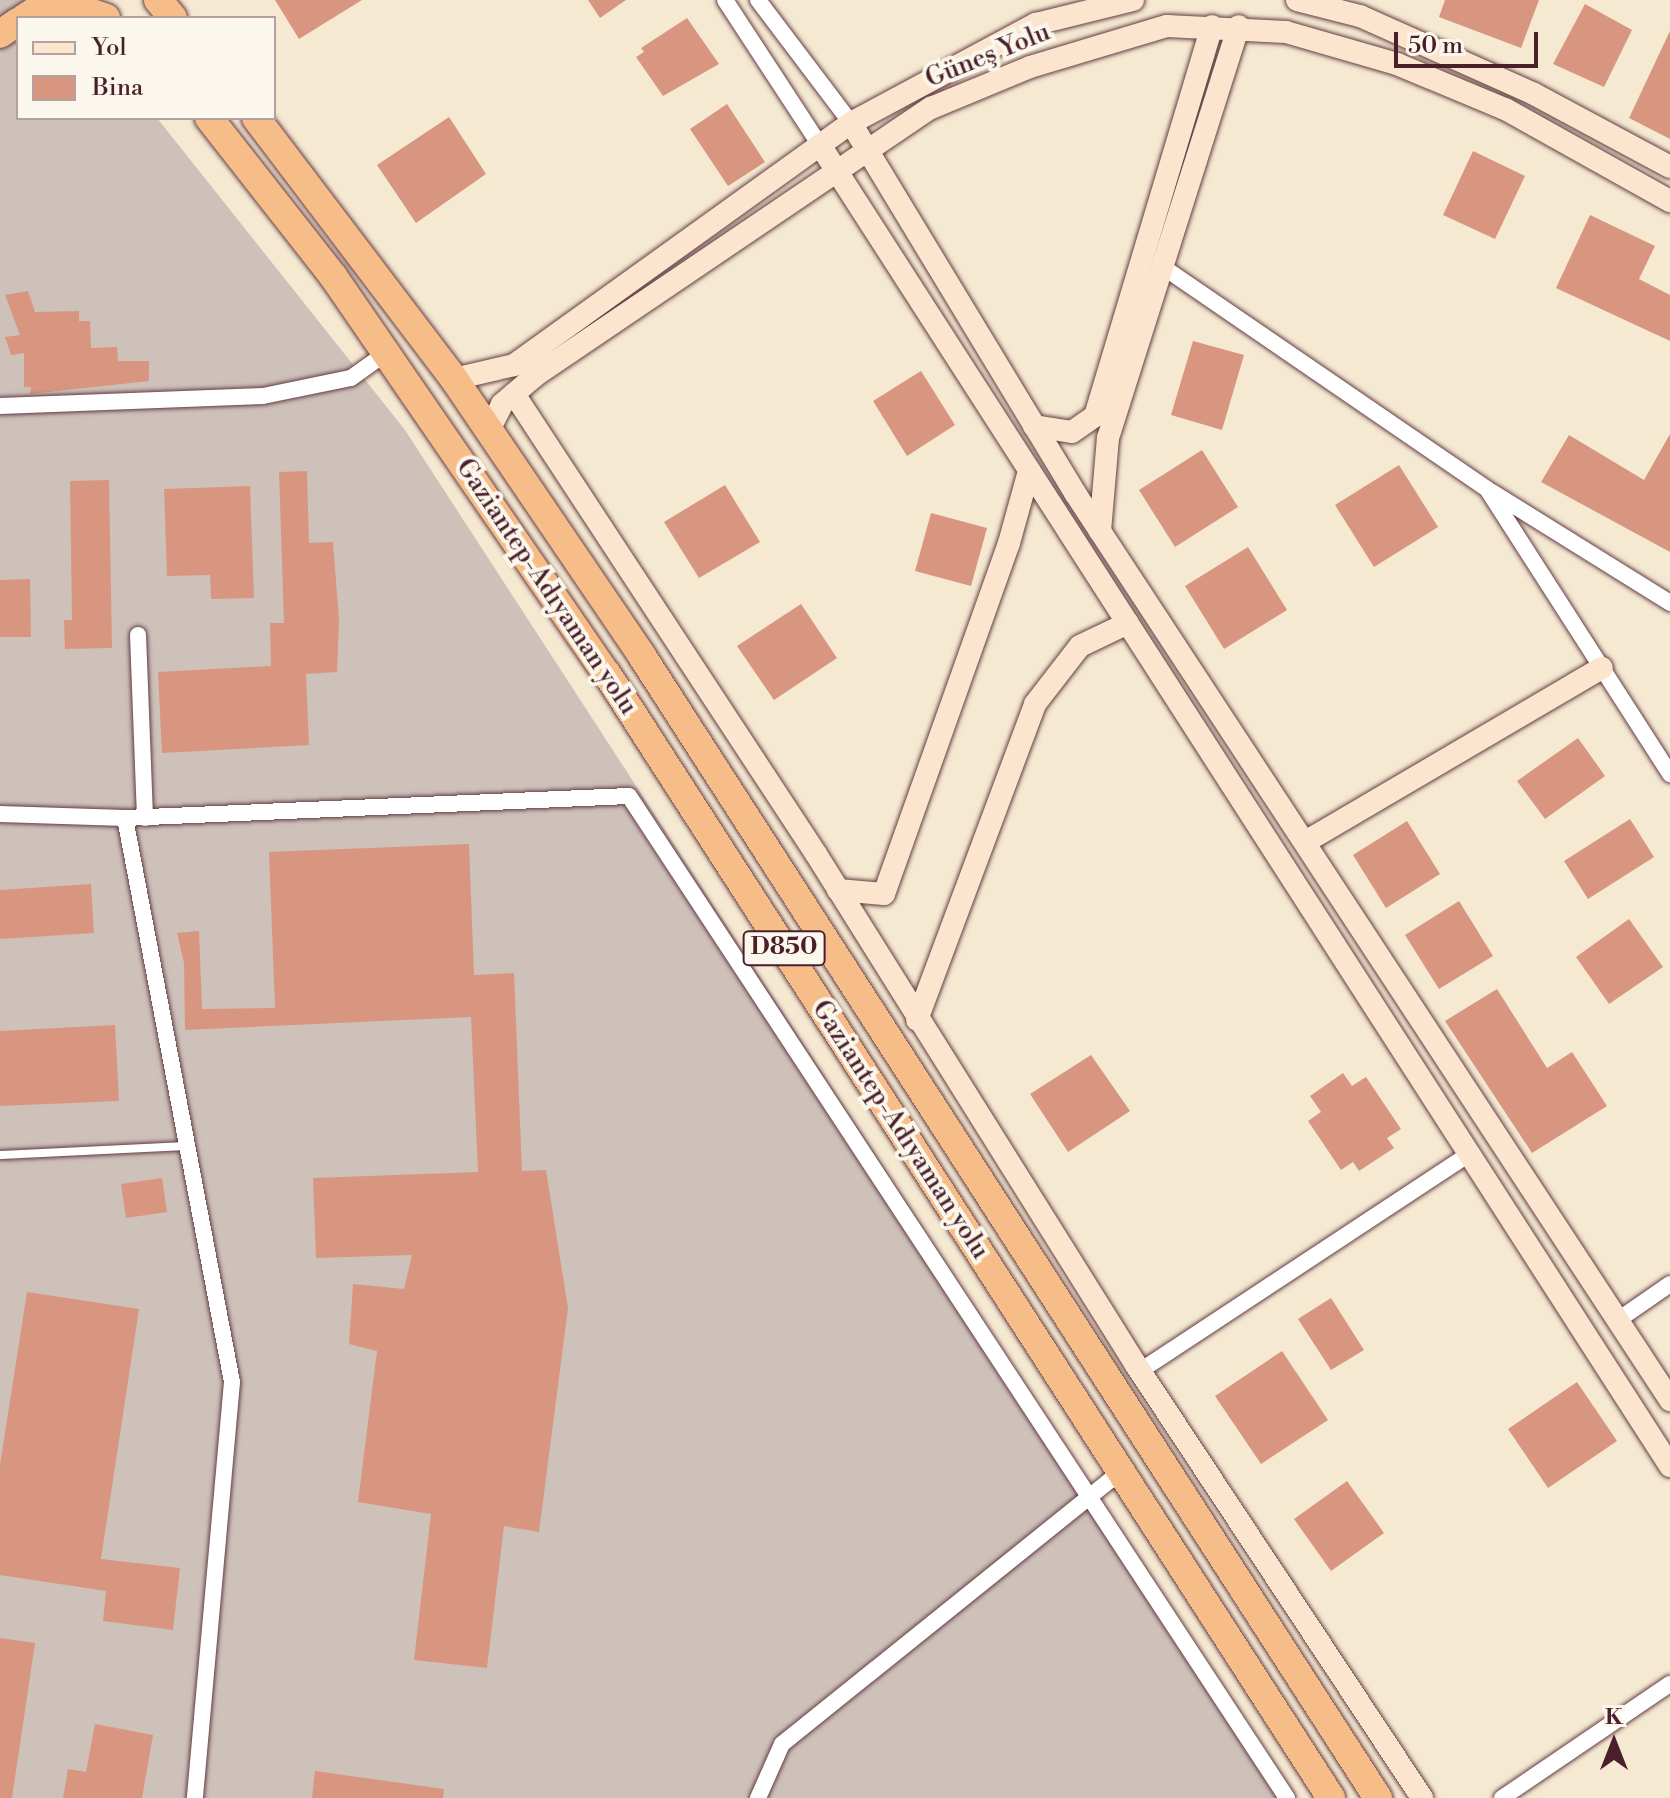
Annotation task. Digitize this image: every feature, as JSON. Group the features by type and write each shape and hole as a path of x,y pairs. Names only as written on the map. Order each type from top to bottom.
{"highway":[{"path":"112,0 126,16"},
{"path":"158,0 171,16"},
{"path":"27,16 35,11 72,6 100,16"},
{"name":"Gaziantep-Adıyaman yolu","path":"211,120 386,353 607,674 1331,1798"},
{"name":"Gaziantep-Adıyaman yolu","path":"258,120 454,379 642,656 1378,1798"}],"street":[{"path":"725,0 820,145 834,174 1471,1153 1670,1466"},
{"path":"758,0 851,123 1100,531 1670,1400"},
{"name":"Güneş Yolu","path":"454,379 514,365 851,123 1036,24 1133,0"},
{"path":"1297,0 1360,16 1534,94 1670,167"},
{"name":"Güneş Yolu","path":"489,430 514,394 931,108 1030,67 1126,35 1167,26 1239,26 1286,32 1397,64 1507,110 1670,201"},
{"path":"1034,426 1072,432 1095,416 1212,26"},
{"path":"1100,531 1108,438 1239,26"},
{"path":"1163,267 1487,489 1670,603"},
{"path":"0,406 263,396 351,378 386,353"},
{"path":"514,394 816,854 917,1020 1140,1371 1422,1798"},
{"path":"838,890 884,894 1009,543 1029,471"},
{"path":"1487,489 1670,774"},
{"path":"917,1020 1035,704 1080,646 1128,623"},
{"path":"138,635 145,818"},
{"path":"1305,842 1602,668"},
{"path":"0,814 145,818 629,796 1091,1493 1287,1798"},
{"path":"125,818 232,1382 195,1798"},
{"path":"1140,1371 1471,1153"},
{"path":"1618,1320 1670,1284"},
{"path":"758,1798 782,1744 1120,1472"},
{"path":"1502,1798 1670,1684"}],"lane":[{"path":"0,1155 187,1146"}],"shaded area":[{"path":"0,0 63,0 16,16 16,120 159,120 405,430 1293,1798 0,1798"}],"building":[{"path":"275,0 362,0 299,39"},
{"path":"588,0 626,0 600,18"},
{"path":"1445,0 1539,0 1521,48 1439,17"},
{"path":"1585,4 1632,30 1604,87 1553,64"},
{"path":"687,18 719,64 663,96 636,57 644,52 641,48"},
{"path":"1670,31 1670,139 1629,118"},
{"path":"727,104 765,162 728,186 690,129"},
{"path":"449,117 486,174 416,223 377,165"},
{"path":"1473,151 1525,176 1495,239 1443,215"},
{"path":"1590,215 1655,246 1639,279 1670,295 1670,341 1556,288"},
{"path":"28,291 35,312 79,311 79,321 90,321 91,348 117,347 118,361 149,361 149,381 30,394 31,387 24,387 24,353 11,355 5,337 20,335 5,295"},
{"path":"1193,341 1244,355 1222,430 1171,415"},
{"path":"921,371 955,425 907,456 873,401"},
{"path":"1670,434 1670,552 1541,482 1569,435 1644,480"},
{"path":"1202,450 1238,507 1175,547 1139,490"},
{"path":"1399,465 1438,527 1374,567 1335,505"},
{"path":"307,471 309,543 333,542 339,620 337,672 306,674 309,745 162,753 158,672 271,666 270,623 284,623 279,472"},
{"path":"109,480 112,648 65,649 64,620 72,620 70,481"},
{"path":"725,485 760,542 699,578 664,522"},
{"path":"250,486 254,598 211,599 210,575 167,576 164,489"},
{"path":"931,513 987,528 971,586 915,571"},
{"path":"1248,547 1287,610 1224,649 1185,586"},
{"path":"30,579 31,637 0,637 0,580"},
{"path":"801,604 837,658 774,700 737,646"},
{"path":"1578,738 1605,776 1545,819 1517,781"},
{"path":"1630,819 1654,857 1588,899 1564,861"},
{"path":"1407,821 1440,874 1386,908 1353,855"},
{"path":"469,844 474,975 514,973 522,1171 546,1170 568,1308 539,1532 504,1526 487,1668 414,1660 431,1514 358,1502 377,1351 349,1344 353,1284 404,1289 412,1255 316,1258 313,1178 478,1172 471,1017 185,1030 184,963 177,933 199,931 202,1009 275,1008 269,852"},
{"path":"91,884 94,933 0,939 0,890"},
{"path":"1459,901 1493,956 1439,989 1405,935"},
{"path":"1629,919 1663,967 1609,1004 1576,957"},
{"path":"1497,989 1547,1068 1572,1052 1607,1106 1532,1153 1445,1021"},
{"path":"115,1025 119,1101 0,1106 0,1031"},
{"path":"1091,1055 1130,1111 1068,1152 1030,1094"},
{"path":"1343,1073 1352,1086 1366,1077 1401,1129 1387,1138 1394,1148 1359,1171 1353,1162 1341,1170 1308,1121 1321,1112 1310,1096"},
{"path":"162,1178 167,1212 126,1218 121,1184"},
{"path":"27,1292 139,1309 101,1559 180,1568 173,1630 103,1621 106,1591 0,1575 0,1465"},
{"path":"1331,1298 1364,1350 1331,1370 1298,1319"},
{"path":"1282,1351 1328,1420 1261,1464 1215,1396"},
{"path":"1577,1382 1617,1441 1548,1488 1508,1429"},
{"path":"1347,1481 1384,1533 1331,1571 1294,1519"},
{"path":"0,1638 35,1643 12,1798 0,1798"},
{"path":"95,1724 153,1735 142,1798 63,1798 68,1769 86,1772"},
{"path":"315,1771 444,1789 443,1798 312,1798"}]}
